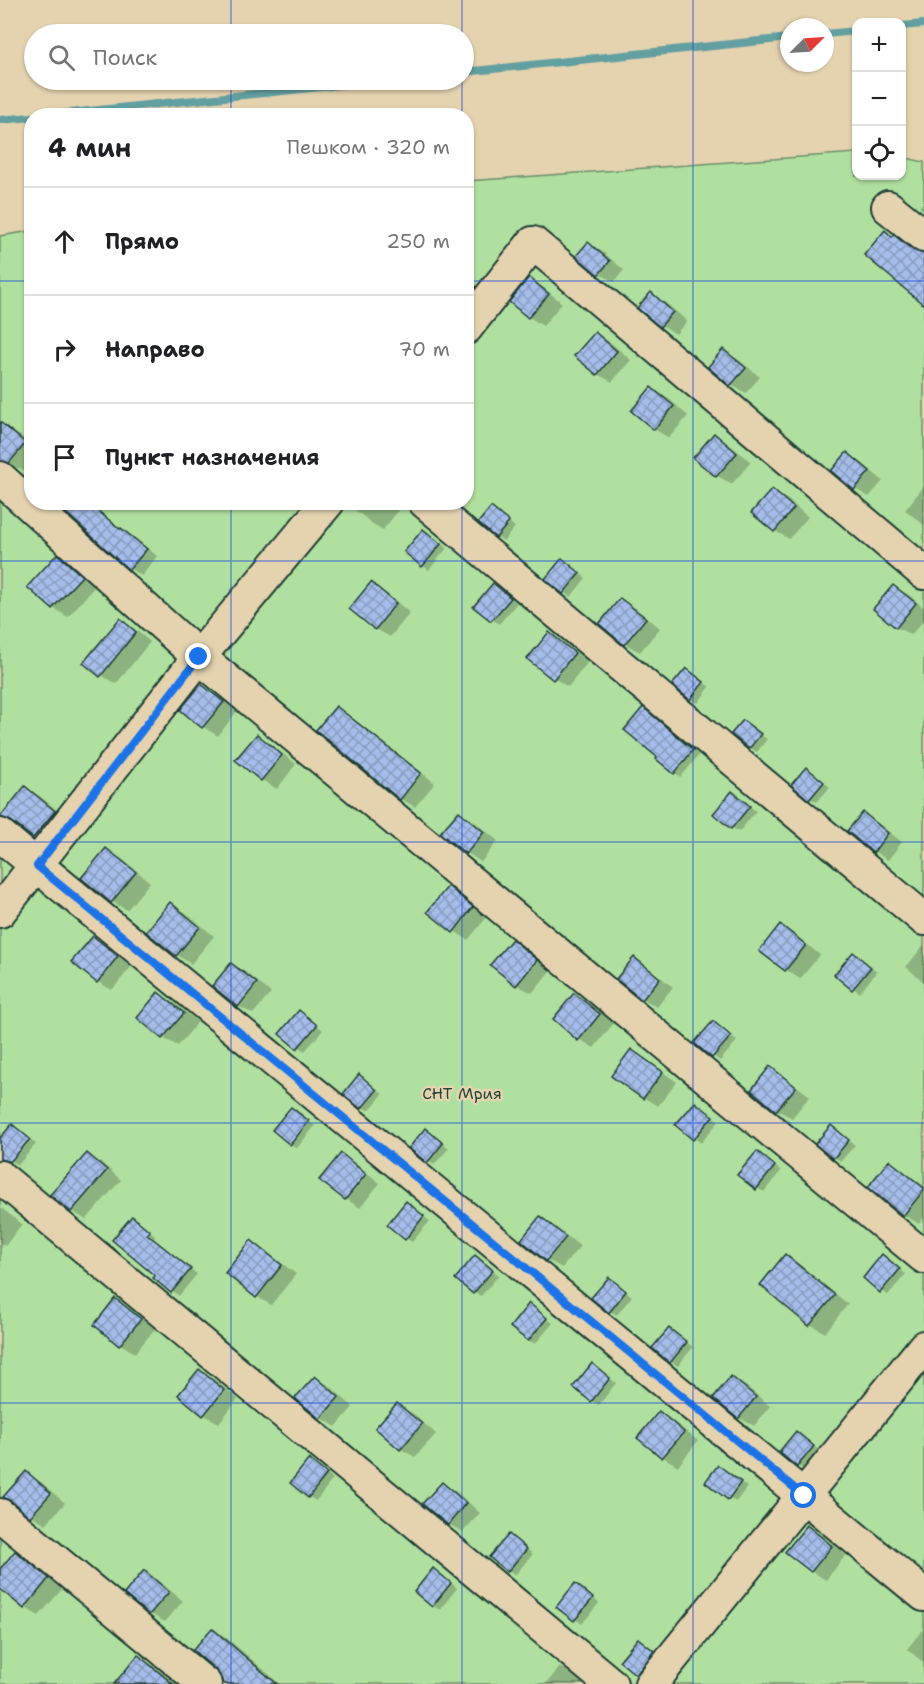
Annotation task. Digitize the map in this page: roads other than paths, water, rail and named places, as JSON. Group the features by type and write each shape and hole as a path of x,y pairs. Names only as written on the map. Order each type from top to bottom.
{"street":[{"path":"888,207 924,236"},
{"path":"474,318 532,243 924,573"},
{"path":"0,478 24,500"},
{"path":"36,510 199,657 924,1257"},
{"path":"0,911 199,657 321,510"},
{"path":"435,510 924,919"},
{"path":"0,835 924,1595"},
{"path":"0,1177 611,1684"},
{"path":"651,1684 924,1347"},
{"path":"0,1515 205,1684"}],"waterway":[{"path":"906,26 924,24"},
{"path":"834,33 852,31"},
{"path":"474,71 780,39"},
{"path":"118,108 292,90"},
{"path":"0,120 24,118"}],"park label":[{"name":"СНТ Мрия","path":"462,1093"}]}
